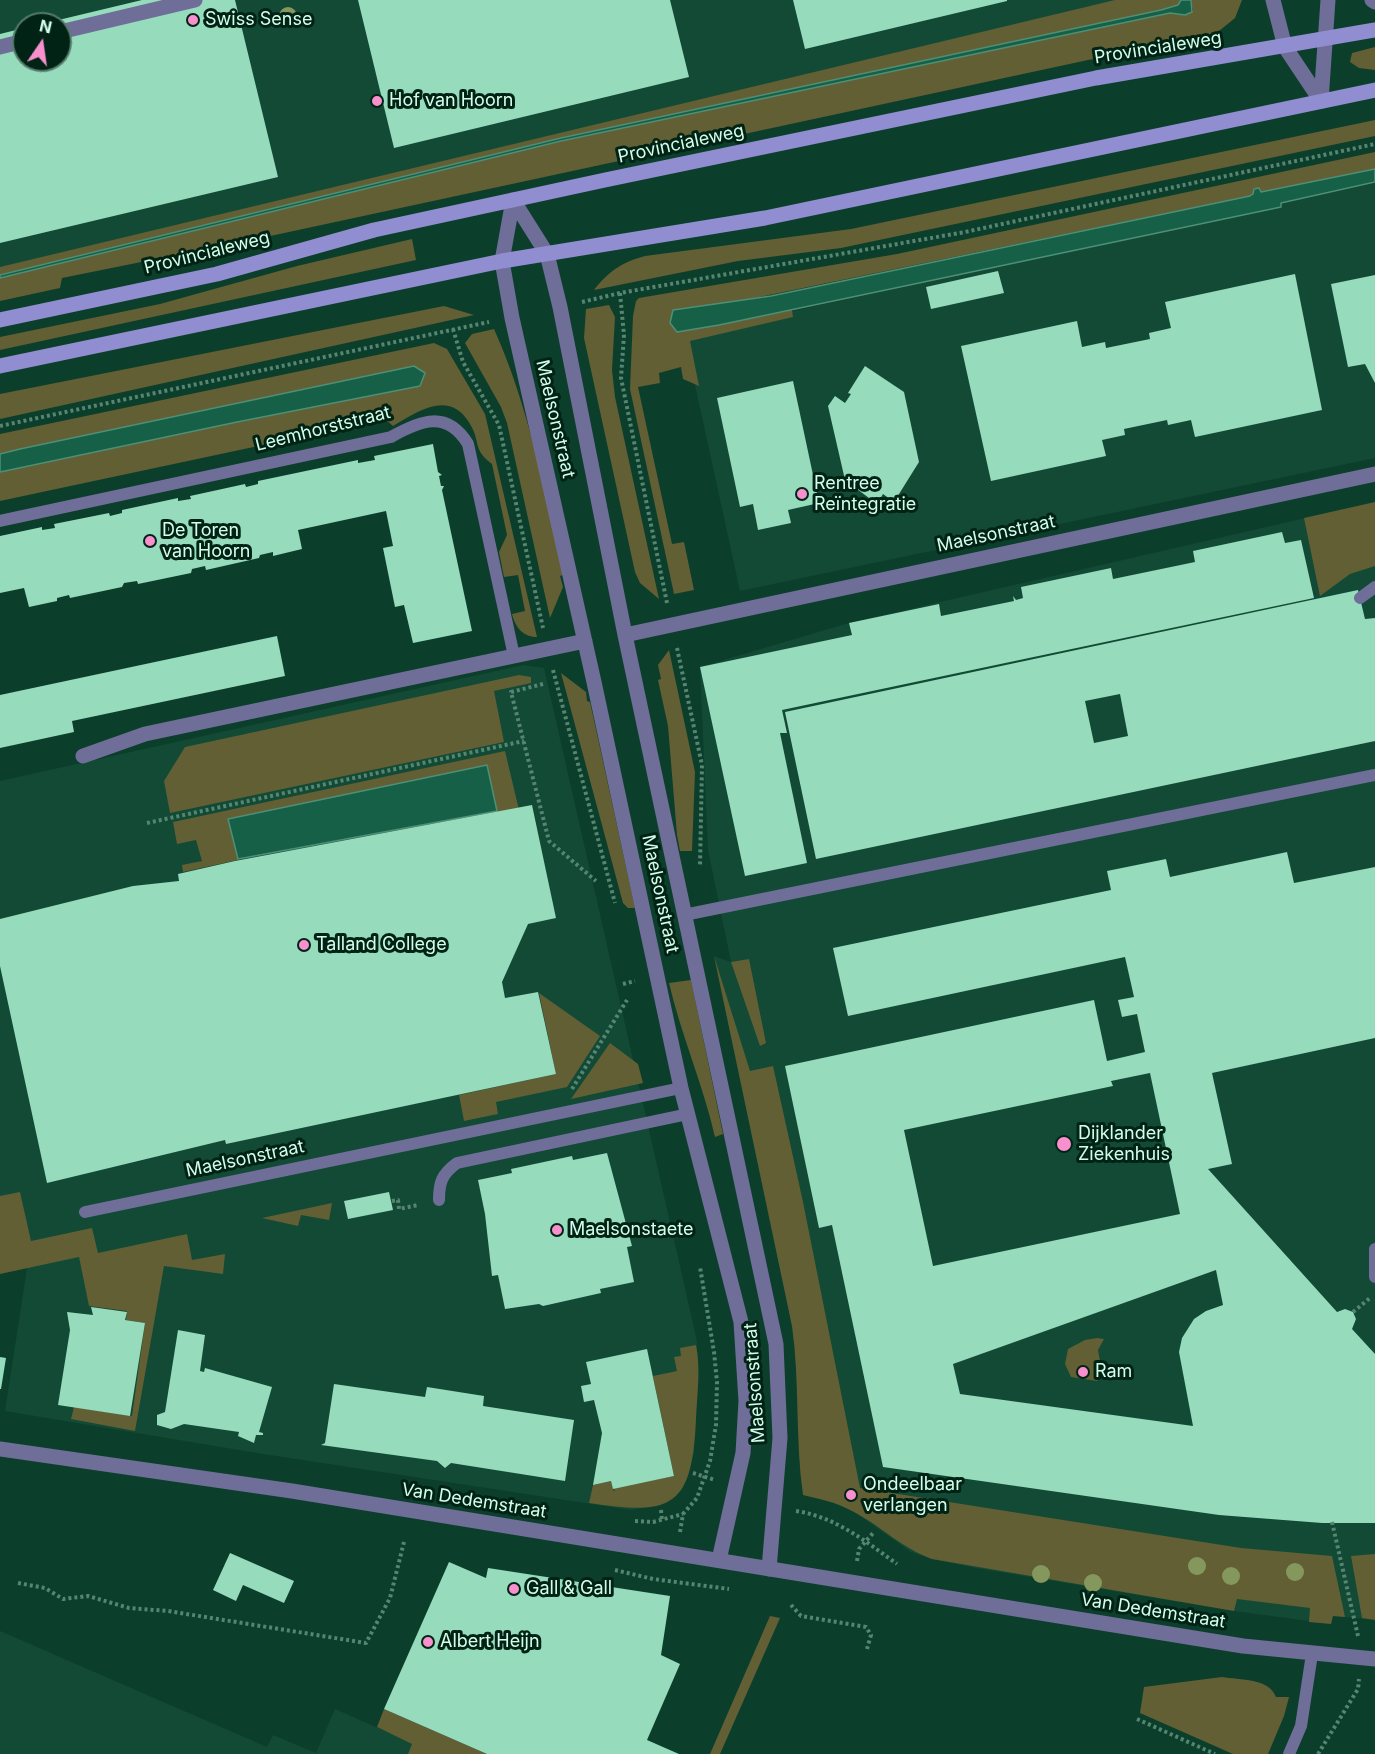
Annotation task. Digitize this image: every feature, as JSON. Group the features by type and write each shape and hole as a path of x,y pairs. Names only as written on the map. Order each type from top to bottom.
{"main road":[{"name":"Provincialeweg","path":"0,320 217,274 374,230 513,200 1096,78 1375,30"},
{"path":"0,366 502,261 765,218 1375,90"}],"street":[{"path":"72,29 195,0"},
{"path":"1273,0 1285,47 1322,101"},
{"path":"1322,101 1328,39 1328,0"},
{"name":"Maelsonstraat","path":"513,200 547,254 560,308 625,635 776,1344 780,1438 776,1509 769,1569"},
{"name":"Maelsonstraat","path":"513,200 502,261 512,318 585,641 681,1088 741,1322 746,1401 743,1453 719,1560"},
{"name":"Maelsonstraat","path":"625,635 1375,474"},
{"path":"83,756 145,734 585,641"},
{"name":"Van Dedemstraat","path":"0,1449 292,1491 677,1552 1243,1646 1368,1659"}],"lane":[{"name":"Leemhorststraat","path":"0,521 392,437 413,425 430,420 446,423 460,431 468,444 514,656"},
{"path":"1360,598 1375,587"},
{"name":"Maelsonstraat","path":"684,915 1375,775"},
{"name":"Maelsonstraat","path":"85,1212 681,1088"},
{"path":"439,1200 442,1178 457,1163 688,1114"},
{"path":"1375,1249 1375,1276"},
{"path":"1289,1754 1301,1726 1312,1654"}],"path":[{"path":"560,308 620,293 965,232 1375,144"},
{"path":"0,426 512,318"},
{"path":"453,329 464,362 499,426 548,648 615,905"},
{"path":"543,684 512,692 549,841 596,880"},
{"path":"147,824 524,741"},
{"path":"631,971 635,987"},
{"path":"565,1112 562,1095 569,1094 627,1000"},
{"path":"392,1201 398,1200 399,1209 439,1200"},
{"name":"Maelsonstraat","path":"673,1582 683,1514 697,1498 710,1461 716,1425 717,1382 709,1311 700,1265"},
{"path":"1353,1312 1375,1294"},
{"path":"697,1498 733,1502"},
{"path":"776,1509 813,1514 841,1524 906,1571"},
{"path":"1318,1754 1358,1689 1368,1659 1358,1631 1332,1522"},
{"path":"18,1583 45,1588 63,1599 88,1596 129,1608 168,1611 366,1643 390,1598 404,1542"},
{"path":"791,1605 801,1616 866,1627 871,1635 867,1649"},
{"path":"1137,1719 1215,1754"}],"shaded area":[{"name":"Hof van Hoorn","path":"0,0 1192,0 1170,13 561,141 0,278"},
{"path":"1115,0 1181,0 1178,5 1161,10 561,138 0,275 0,267"},
{"path":"1181,0 1191,0 1192,12 1185,15 1170,13 561,141 0,278 0,275 561,138 1161,10 1178,5"},
{"path":"1190,0 1242,0 1235,18 1208,40 1088,60 275,235 62,278 60,288 0,301 0,278 561,141 1170,13 1185,15 1193,10"},
{"path":"1375,47 1375,70 1359,68 1350,62 1352,53"},
{"path":"1375,120 1375,136 841,248 738,261 594,290 616,268 645,256 851,229"},
{"path":"1375,152 1375,169 1261,192 1259,188 1254,188 1250,196 672,315 672,321 719,325 792,310 793,317 690,341 699,386 683,379 681,367 659,373 660,383 638,387 672,544 684,542 694,590 674,594 630,389 633,316 636,301 639,298 897,254"},
{"path":"1375,169 1375,182 1281,203 1281,207 719,325 677,332 670,323 673,310 771,296 1250,196 1254,189 1259,188 1261,192"},
{"path":"1375,183 1375,458 740,591 684,335"},
{"path":"412,239 416,260 0,350 0,337 160,304 297,266"},
{"path":"609,305 615,317 612,370 615,397 659,599 640,583 635,572 584,338 586,309"},
{"path":"444,306 474,315 0,419 0,394"},
{"path":"494,329 526,419 563,575 560,576 563,587 550,618 507,423 501,407 465,343 472,334"},
{"path":"434,343 447,349 485,414 537,637 532,637 520,630 512,614 525,611 518,575 504,577 499,552 507,535 492,464 479,449 470,424 462,413 453,407 433,406 393,426 385,419 0,501 0,472 420,386 420,372 414,366 0,454 0,434"},
{"path":"414,366 425,373 420,386 0,472 0,454"},
{"name":"Dijklander Ziekenhuis","path":"1375,502 1375,1620 1333,1616 1331,1624 1234,1611 976,1568 911,1552 853,1511 829,1501 803,1495 798,1370 792,1326 714,956 731,962 708,850 700,667 849,623"},
{"path":"1375,502 1375,566 1350,574 1320,596 1304,518"},
{"path":"669,650 695,772 692,851 680,851 668,726 658,680 661,679 658,665"},
{"name":"Talland College","path":"523,665 544,668 697,1341 694,1453 682,1490 661,1505 631,1510 263,1454 5,1411 27,1268 0,1217 0,781"},
{"path":"561,673 586,692 587,701 590,702 635,908 628,908 623,903"},
{"path":"519,675 531,677 531,683 494,691 504,742 170,813 164,781 185,747"},
{"path":"505,751 519,810 497,813 487,765 228,819 238,860 183,872 182,865 202,861 196,840 177,844 173,822"},
{"path":"487,765 497,811 238,859 228,819"},
{"path":"714,956 750,1071 773,1066 803,1202 860,1488 1241,1548 1332,1556 1345,1617 1333,1616 1331,1624 1309,1622 1310,1608 1237,1599 1234,1611 932,1559 910,1549 846,1508 803,1495 792,1326"},
{"path":"749,959 766,1043 760,1046 731,962"},
{"path":"691,980 723,1134 715,1137 669,983"},
{"path":"539,993 600,1036 567,1087 496,1102 498,1114 464,1121 459,1095 556,1074"},
{"path":"610,1043 638,1064 643,1083 571,1099"},
{"path":"20,1192 31,1241 92,1228 98,1253 187,1234 192,1260 225,1254 223,1274 164,1266 135,1431 71,1419 74,1407 132,1416 145,1323 126,1320 127,1311 89,1306 79,1257 0,1274 0,1196"},
{"path":"332,1203 329,1220 301,1215 298,1226 262,1218"},
{"path":"1104,1339 1098,1350 1101,1367 1113,1371 1097,1381 1071,1377 1065,1364 1068,1349 1085,1340"},
{"path":"696,1345 698,1391 694,1448 683,1488 672,1499 659,1505 641,1508 589,1503 593,1485 611,1481 614,1492 615,1488 674,1476 653,1376 677,1371 674,1357 681,1356 680,1348"},
{"path":"1375,1554 1375,1620 1362,1618 1351,1556"},
{"path":"770,1616 780,1618 720,1754 710,1754"},
{"path":"0,1631 267,1747 273,1735 316,1753 335,1709 437,1754 0,1754"},
{"path":"1222,1677 1261,1683 1267,1686 1276,1697 1289,1697 1284,1716 1268,1754 1233,1754 1140,1713 1144,1687"},
{"path":"384,1709 487,1754 408,1754 412,1744 377,1727"}],"building":[{"path":"142,0 235,0 278,177 0,243 0,34 12,31 12,72 72,72 72,17"},
{"path":"358,0 670,0 689,77 394,148"},
{"path":"793,0 1007,0 1007,1 805,49"},
{"path":"998,271 1004,293 931,309 926,287"},
{"path":"1295,274 1322,410 1195,437 1191,420 1168,425 1167,420 1124,429 1125,435 1102,440 1106,456 991,481 961,346 1077,321 1082,347 1105,342 1106,348 1150,339 1149,333 1171,328 1165,302"},
{"path":"1375,275 1375,383 1365,364 1348,367 1331,284"},
{"path":"865,366 904,392 919,462 894,502 883,494 877,504 845,480 828,406 835,396 845,403 851,394 848,393"},
{"path":"793,381 819,503 788,510 791,523 758,530 753,504 740,507 717,398"},
{"name":"De Toren van Hoorn","path":"433,444 438,472 442,475 439,476 441,486 444,486 442,490 472,631 413,643 404,605 395,607 383,548 393,546 386,511 298,530 302,549 273,556 273,552 260,555 259,558 206,570 205,566 192,569 191,573 138,584 137,581 124,583 122,587 70,598 69,595 57,598 57,601 29,607 24,588 0,593 0,536 42,527 42,530 55,528 54,524 109,513 110,516 122,513 122,510 178,498 178,501 191,499 190,496 245,484 246,487 258,484 258,481 358,460 358,463 375,460 374,456"},
{"path":"1282,532 1285,543 1301,540 1314,598 782,710 787,733 780,733 807,863 745,876 700,667 852,635 849,623 939,604 941,616 1014,601 1013,596 1016,600 1023,598 1021,587 1111,568 1113,579 1195,562 1193,551"},
{"path":"1358,590 1365,619 1375,618 1375,741 816,859 785,712","holes":["1120,694 1128,736 1094,743 1085,701"]},
{"path":"277,636 285,676 72,721 74,732 0,748 0,695"},
{"path":"532,805 556,918 528,924 502,982 505,998 538,992 556,1074 226,1144 225,1140 47,1183 0,966 0,919 133,886 179,881 178,874 235,861"},
{"path":"1287,852 1294,883 1375,867 1375,1038 1212,1073 1232,1164 1208,1169 1337,1312 1345,1309 1353,1312 1356,1319 1352,1329 1375,1354 1375,1523 1322,1523 1219,1515 883,1467 832,1225 819,1228 785,1066 1094,1000 1107,1061 1145,1052 1137,1014 1122,1017 1118,1000 1134,997 1125,957 848,1016 833,948 1111,890 1107,871 1166,859 1170,877","holes":["1150,1073 1180,1214 933,1266 904,1130 1113,1086 1111,1081","1216,1270 1223,1305 1206,1311 1194,1319 1182,1338 1179,1352 1193,1426 960,1394 953,1364"]},
{"name":"Maelsonstaete","path":"607,1153 632,1246 627,1247 634,1282 600,1289 601,1293 543,1306 539,1304 505,1309 498,1275 492,1276 485,1214 478,1180 512,1173 511,1169 572,1156 573,1160"},
{"path":"389,1192 393,1210 348,1219 344,1201"},
{"path":"91,1307 127,1312 125,1320 145,1323 130,1416 58,1405 70,1330 67,1312 93,1315"},
{"path":"178,1330 205,1335 200,1371 204,1372 205,1368 272,1387 259,1432 263,1435 256,1435 254,1443 238,1436 239,1432 184,1424 171,1429 157,1425 157,1415 165,1412"},
{"path":"647,1349 674,1476 613,1489 611,1481 593,1485 602,1433 594,1400 584,1402 581,1386 591,1384 586,1362"},
{"path":"0,1357 6,1358 1,1389 0,1389"},
{"path":"334,1384 425,1397 427,1387 484,1396 483,1406 574,1420 565,1481 451,1463 445,1468 437,1461 321,1445 325,1443"},
{"path":"230,1553 294,1581 284,1603 243,1585 236,1601 213,1590"},
{"path":"449,1562 486,1578 488,1568 670,1596 661,1655 680,1664 647,1740 679,1754 487,1754 384,1709"}],"place":[{"name":"Swiss Sense","path":"193,20"},
{"name":"Hof van Hoorn","path":"377,101"},
{"name":"Rentree Reïntegratie","path":"802,494"},
{"name":"De Toren van Hoorn","path":"150,541"},
{"name":"Talland College","path":"304,945"},
{"name":"Dijklander Ziekenhuis","path":"1064,1144"},
{"name":"Maelsonstaete","path":"557,1230"},
{"name":"Ram","path":"1083,1372"},
{"name":"Ondeelbaar verlangen","path":"851,1495"},
{"name":"Gall & Gall","path":"514,1589"},
{"name":"Albert Heijn","path":"428,1642"}]}
